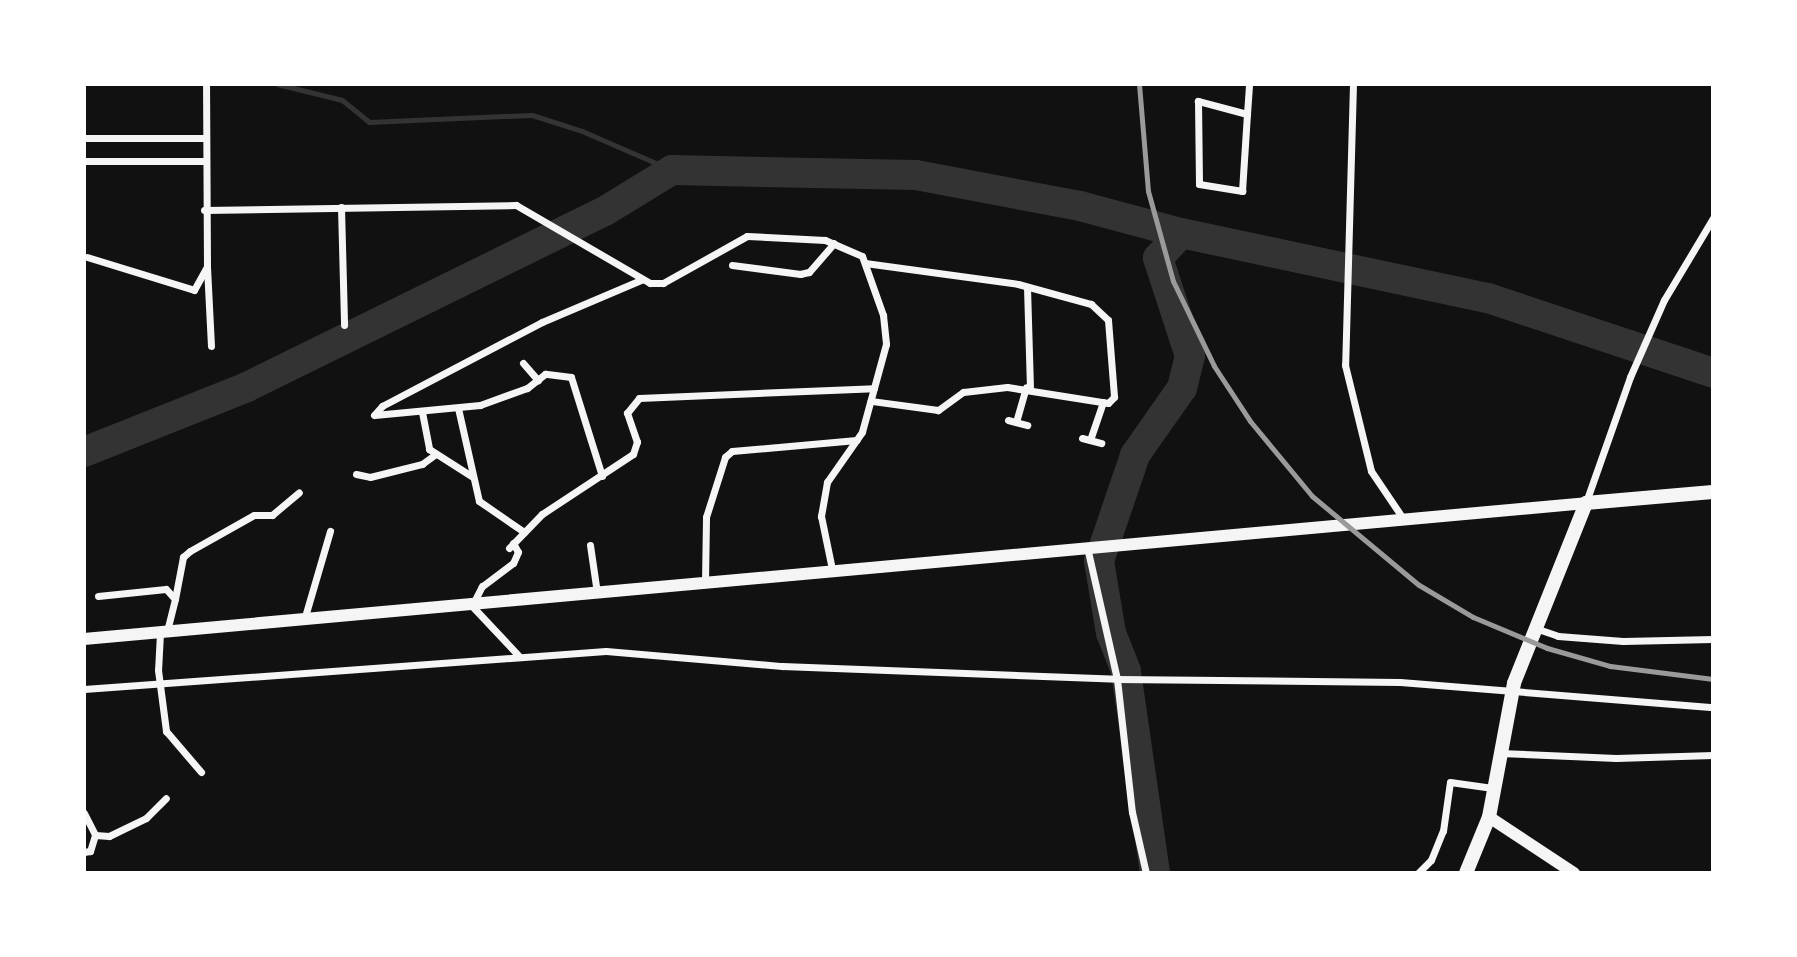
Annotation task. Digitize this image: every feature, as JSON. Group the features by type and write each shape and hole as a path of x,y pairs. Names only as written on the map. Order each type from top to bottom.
{"main road":[{"path":"1466,873 1489,817 1499,753 1514,686 1534,628 1586,503 1713,492"}],"street":[{"path":"206,84 204,210 211,346"},
{"path":"1247,114 1198,101 1199,184 1242,191 1249,84"},
{"path":"1353,84 1345,365 1371,471 1404,520"},
{"path":"84,138 205,138"},
{"path":"84,161 205,161"},
{"path":"204,210 516,205 639,279 663,283 747,236 788,234 834,243 862,256 883,315 886,344 857,440 827,482 821,516 832,569"},
{"path":"341,207 344,325"},
{"path":"84,639 472,606 832,569 1586,503 1630,377 1664,300 1713,218"},
{"path":"732,265 800,274 809,272 834,243"},
{"path":"87,257 194,290 207,267"},
{"path":"865,263 1027,287 1103,311 1108,320 1114,397 1103,402 1028,387 982,387 963,393 938,410 870,401"},
{"path":"602,476 571,377 545,374 527,388 458,408 374,415 382,406 542,322 639,279"},
{"path":"1027,287 1028,387 1012,421 1027,425"},
{"path":"523,363 538,380"},
{"path":"472,606 482,586 513,564 517,552 511,546 542,514 633,454 637,442 628,413 639,398 874,388"},
{"path":"1101,443 1086,439 1103,402"},
{"path":"458,408 479,500 524,532"},
{"path":"422,412 429,450 473,477"},
{"path":"705,582 706,517 725,457 732,451 857,440"},
{"path":"356,474 370,477 422,464 436,454"},
{"path":"201,772 166,731 159,684 163,633 175,599 183,557 254,515 272,515 299,492"},
{"path":"304,620 330,531"},
{"path":"590,545 597,594"},
{"path":"1087,546 1118,679 1132,813 1146,873"},
{"path":"98,596 166,589 175,599"},
{"path":"472,606 519,656"},
{"path":"1534,628 1558,636 1623,641 1713,639"},
{"path":"84,689 606,651 782,666 1118,679 1514,686 1713,707"},
{"path":"1499,753 1616,758 1713,755"},
{"path":"1418,873 1431,860 1443,831 1450,782 1493,788"},
{"path":"95,835 110,836 145,818 166,798"},
{"path":"84,813 95,835 90,851 84,852"},
{"path":"1489,817 1574,873"}],"waterway":[{"path":"277,84 342,100 369,122 532,115 582,131 672,170"},
{"path":"84,452 247,387 605,211 672,170 916,175 1080,206 1181,233 1488,298 1713,373"},
{"path":"1155,873 1126,671 1111,633 1099,561 1135,455 1182,388 1190,356 1158,258 1181,233"}],"railway":[{"path":"1139,84 1148,191 1173,281 1214,366 1250,421 1312,496 1419,585 1473,617 1547,648 1610,666 1713,679"}]}
